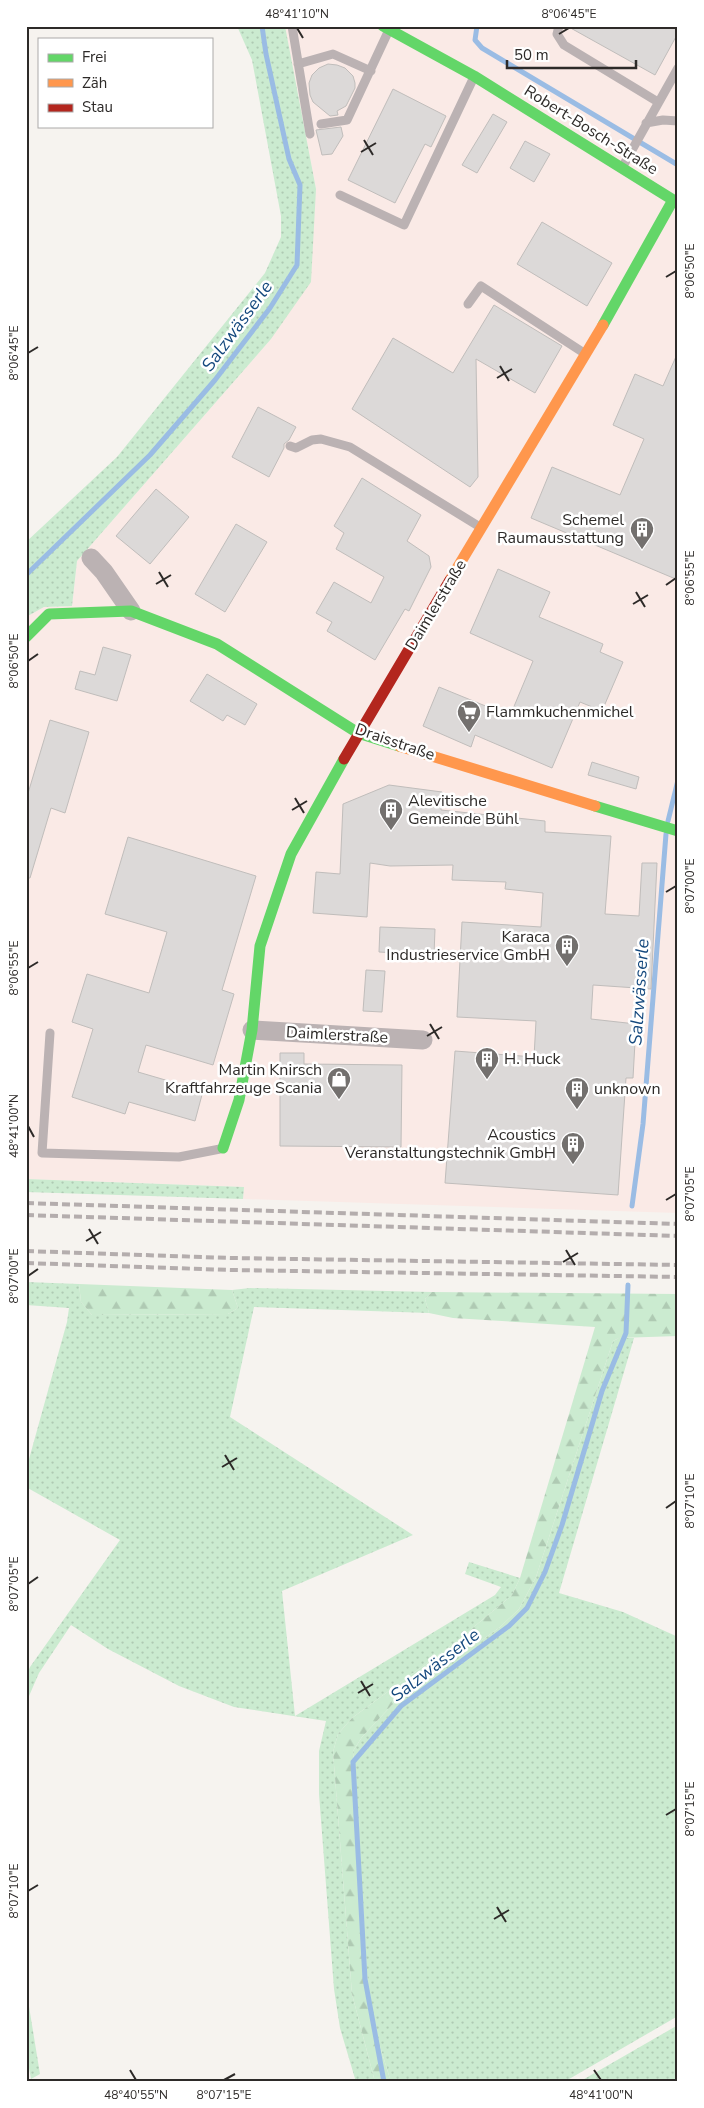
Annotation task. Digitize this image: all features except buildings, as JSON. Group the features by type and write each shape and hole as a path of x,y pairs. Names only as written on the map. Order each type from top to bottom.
{"street":[{"name":"Robert-Bosch-Straße","path":"386,28 474,76 675,202"},
{"name":"Daimlerstraße","path":"223,1148 239,1100 252,1030 260,946 291,854 358,733 586,355 675,202"},
{"path":"90,558 104,572 131,611"},
{"name":"Draisstraße","path":"26,637 49,614 131,611 216,644 358,733 678,830"},
{"name":"Daimlerstraße","path":"252,1030 423,1040"}],"lane":[{"path":"292,26 310,134"},
{"path":"559,26 557,34 564,45 658,102"},
{"path":"321,124 347,120 371,71 386,28"},
{"path":"298,64 333,54 371,71"},
{"path":"622,168 678,68"},
{"path":"340,196 404,225 474,76"},
{"path":"646,123 663,120 678,121"},
{"path":"468,304 481,286 586,355"},
{"path":"290,446 296,448 312,440 321,439 350,447 482,528"},
{"path":"50,1033 42,1153 179,1157 223,1148"}],"shaded area":[{"path":"285,26 678,26 678,1213 243,1199 244,1187 26,1179 26,617 44,607 72,606 77,561 271,339 316,189"}],"green space":[{"path":"237,26 285,26 316,189 311,282 271,339 77,561 72,606 44,607 26,617 26,542 117,457 265,273 281,237 281,216 252,60"},
{"path":"26,1179 244,1187 243,1199 26,1192"},
{"path":"26,1282 79,1284 81,1302 92,1315 228,1314 238,1308 232,1290 250,1288 432,1292 425,1299 429,1313 254,1307 230,1417 413,1535 282,1591 295,1716 495,1595 501,1587 465,1574 469,1562 520,1578 512,1595 457,1641 352,1718 338,1734 333,1752 352,1994 375,2082 356,2082 340,2028 334,1989 319,1794 319,1751 326,1721 234,1707 179,1686 108,1649 71,1625 39,1673 26,1703 26,1676 30,1667 120,1540 26,1487 26,1470 67,1322 69,1308 26,1305"},
{"path":"79,1284 232,1290 238,1308 228,1314 92,1315 81,1302"},
{"path":"432,1292 678,1294 678,1336 619,1338 613,1341 536,1577 519,1609 500,1627 392,1705 362,1737 353,1751 368,1988 379,2043 391,2082 375,2082 352,1994 333,1752 338,1734 352,1718 457,1641 512,1595 520,1578 595,1327 453,1318 429,1313 425,1299"},
{"path":"619,1338 634,1338 559,1593 623,1612 678,1637 678,2016 564,2082 391,2082 379,2043 368,1988 353,1751 362,1737 392,1705 500,1627 519,1609 536,1577 613,1341"},
{"path":"26,1988 40,2074 31,2079 26,2052"},
{"path":"678,2025 678,2082 579,2082"}],"waterway":[{"name":"Salzwässerle","path":"26,575 150,455 215,380 270,308 297,265 300,185 289,159 266,54 262,26"},
{"name":"Salzwässerle","path":"477,26 475,40 482,48 678,165"},
{"name":"Salzwässerle","path":"668,821 678,780"},
{"name":"Salzwässerle","path":"632,1206 643,1124 666,834"},
{"name":"Salzwässerle","path":"384,2082 365,1979 353,1762 401,1706 509,1626 527,1608 545,1572 562,1525 602,1391 626,1333 628,1285"}],"railway":[{"path":"26,1203 678,1224"},
{"path":"26,1215 678,1236"},
{"path":"26,1251 230,1258 678,1265"},
{"path":"26,1263 230,1270 678,1277"}],"traffic: fast":[{"path":"383,26 474,76 678,203"},
{"path":"603,325 673,200"},
{"path":"26,637 49,614 131,611 217,644 358,733 399,746"},
{"path":"223,1148 239,1100 252,1030 260,946 291,854 344,759"},
{"path":"595,806 678,831"}],"traffic: slow":[{"path":"450,580 603,325"},
{"path":"399,746 595,806"}],"traffic: jam":[{"path":"344,759 450,580"}],"place":[{"name":"Schemel Raumausstattung","path":"642,550"},
{"name":"Flammkuchenmichel","path":"469,733"},
{"name":"Alevitische Gemeinde Bühl","path":"391,831"},
{"name":"Karaca Industrieservice GmbH","path":"567,967"},
{"name":"H. Huck","path":"487,1080"},
{"name":"Martin Knirsch Kraftfahrzeuge Scania","path":"339,1100"},
{"name":"unknown","path":"577,1110"},
{"name":"Acoustics Veranstaltungstechnik GmbH","path":"573,1165"}]}
